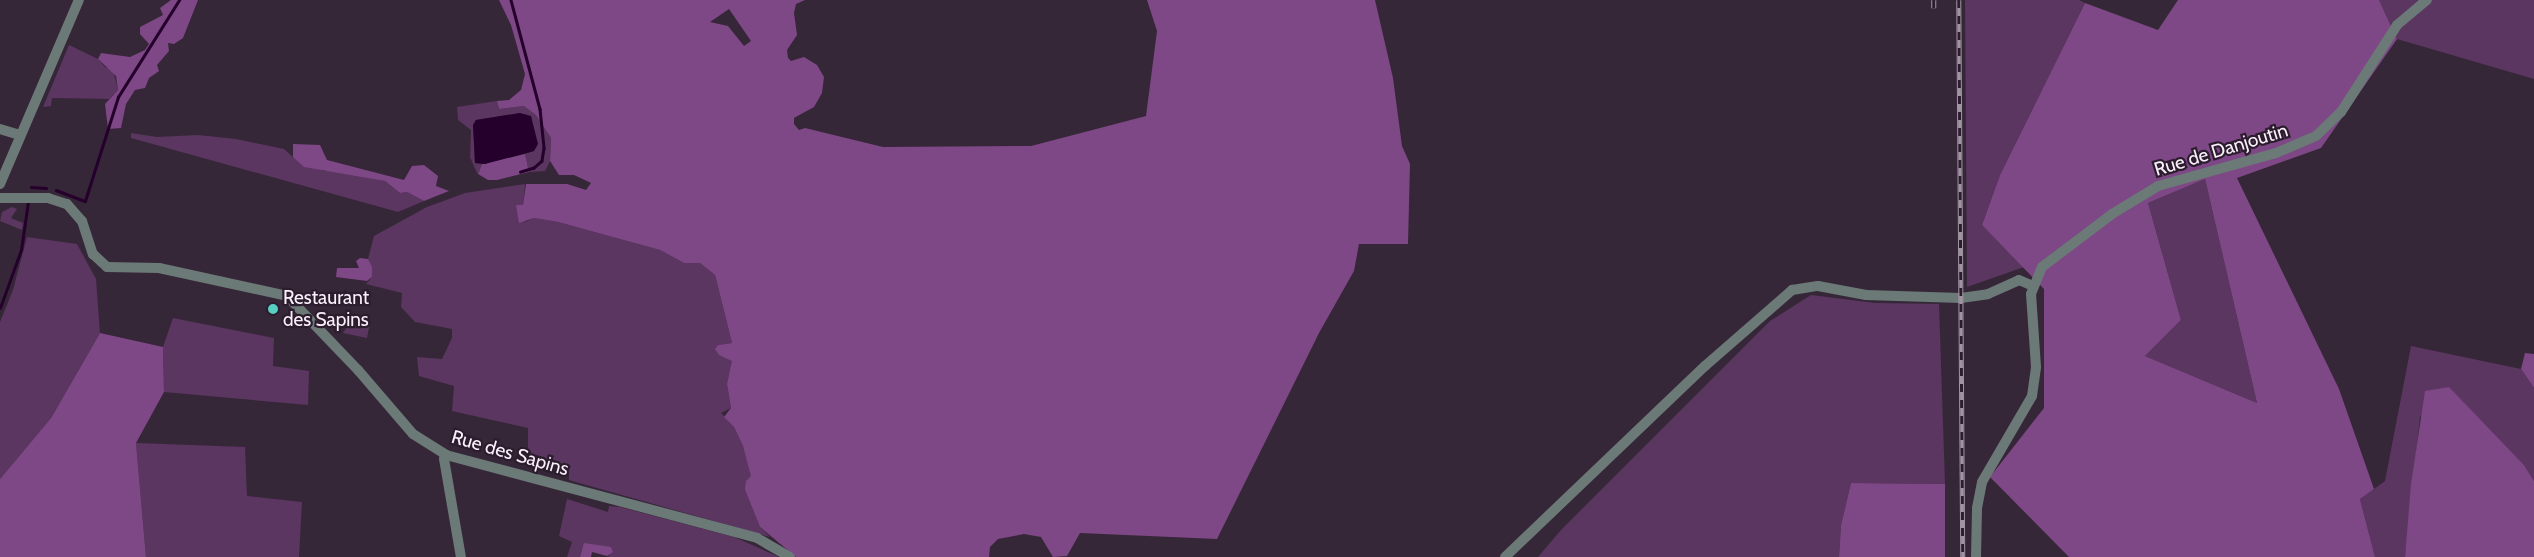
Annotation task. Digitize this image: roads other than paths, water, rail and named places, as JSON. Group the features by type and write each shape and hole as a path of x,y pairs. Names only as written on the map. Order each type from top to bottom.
{"street":[{"path":"0,184 79,0"},
{"name":"Rue de Danjoutin","path":"2033,286 2042,267 2054,256 2150,190 2190,175 2282,151 2316,136 2341,112 2397,25 2427,0"},
{"path":"3,127 20,135"},
{"name":"Rue des Sapins","path":"0,198 48,198 67,204 82,221 93,254 107,267 159,268 287,296 358,370 414,434 446,455 757,538 790,557"},
{"path":"1505,557 1785,294 1818,286 1878,296 1968,298 1988,294 2019,280 2033,286 2034,390 2024,416 1995,455 1982,482 1978,508 1976,557"},
{"path":"446,455 444,459 461,557"}],"waterway":[{"path":"56,190 85,201 118,97 179,0"},
{"path":"511,0 540,109 544,148 542,161 534,168 521,172"},
{"path":"31,187 46,188"},
{"path":"0,308 21,250 28,202"}],"railway":[{"path":"1934,0 1934,8"},
{"path":"1959,0 1963,557"}],"place":[{"name":"Restaurant des Sapins","path":"273,309"}]}
